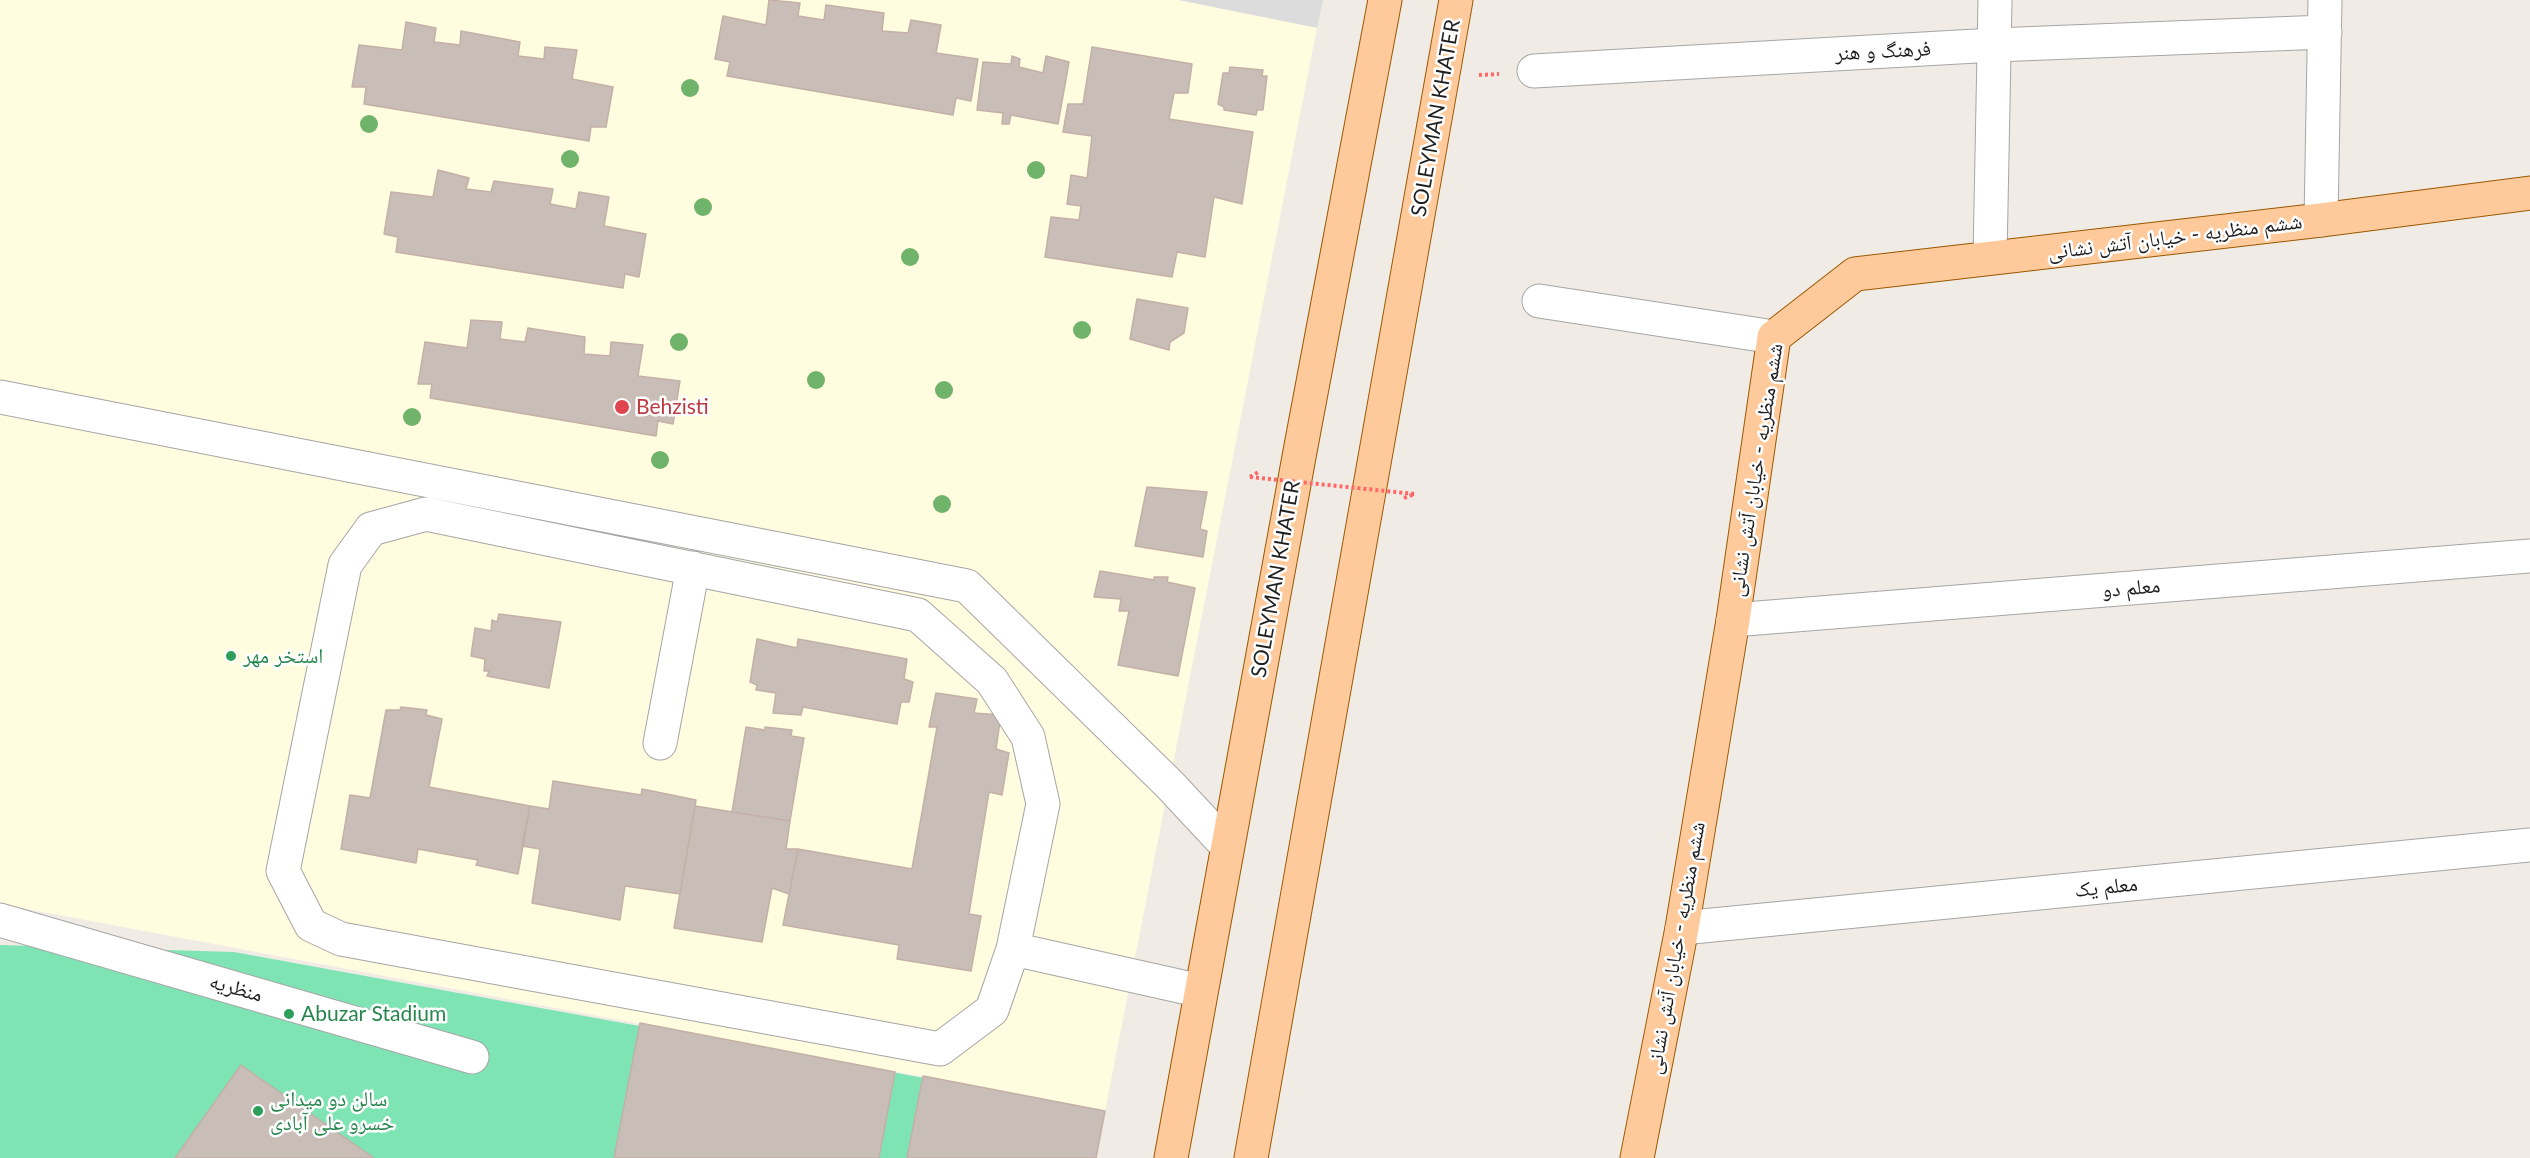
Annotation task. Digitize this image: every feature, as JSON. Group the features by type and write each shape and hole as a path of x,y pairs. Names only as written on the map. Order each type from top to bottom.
{"main road":[{"name":"SOLEYMAN KHATER","path":"1171,1158 1385,0"},
{"name":"SOLEYMAN KHATER","path":"1251,1158 1456,0"},
{"name":"ششم منظریه - خیابان آتش نشانی","path":"1637,1158 1682,928 1733,620 1774,337 1855,274 2321,220 2530,193"}],"street":[{"path":"1990,258 1995,0"},
{"path":"2321,220 2325,0"},
{"name":"فرهنگ و هنر","path":"1534,71 1994,45 2325,32"},
{"path":"1539,301 1774,337"},
{"path":"0,397 967,586 1170,785 1227,846"},
{"path":"426,514 918,615 992,681 1028,737 1043,804 1013,949 992,1010 940,1049 341,939 311,925 283,871 345,565 370,530 426,514"},
{"name":"معلم دو","path":"1733,620 2530,556"},
{"path":"660,742 693,568"},
{"name":"معلم یک","path":"1682,928 2530,845"},
{"name":"منظریه","path":"0,920 472,1057"},
{"path":"1013,949 1201,991"}],"path":[{"path":"1443,78 1534,71"},
{"path":"1250,477 1415,494"}],"shaded area":[{"name":"Behzisti","path":"0,0 1178,0 1317,28 1105,1111 0,904"},
{"path":"1178,0 1323,0 1317,28"}],"green space":[{"name":"Abuzar Stadium","path":"0,945 234,952 1105,1111 1096,1158 0,1158"}],"building":[{"path":"769,0 800,3 798,16 824,20 826,5 884,13 882,31 908,33 911,20 941,25 936,53 978,59 971,101 956,98 953,115 727,76 730,62 715,59 723,16 766,25"},
{"path":"406,22 436,28 434,42 460,45 461,31 520,42 518,56 544,59 545,47 577,50 572,79 613,87 606,127 591,127 589,141 364,104 366,87 352,87 359,45 402,50"},
{"path":"1092,47 1192,64 1188,93 1174,93 1169,119 1253,132 1242,204 1214,197 1205,257 1177,252 1172,277 1045,257 1051,217 1079,220 1081,206 1067,204 1071,175 1087,178 1092,136 1063,132 1068,104 1083,104"},
{"path":"1012,56 1020,59 1019,67 1043,73 1046,56 1069,62 1058,124 1011,115 1009,124 1002,124 1003,113 977,110 983,62 1011,64"},
{"path":"1230,67 1263,70 1262,76 1267,76 1263,110 1257,110 1256,115 1224,110 1224,107 1218,104 1223,73 1229,73"},
{"path":"438,170 469,178 466,189 491,192 494,181 553,189 550,204 576,209 579,192 609,197 604,226 646,234 639,277 625,274 623,288 396,252 398,237 384,234 391,192 433,197"},
{"path":"1137,299 1188,308 1184,333 1170,342 1169,350 1130,339"},
{"path":"471,320 502,322 500,339 525,342 528,328 585,337 584,354 610,356 611,342 643,345 638,376 680,381 673,424 658,421 656,436 430,398 432,384 418,384 425,342 467,348"},
{"path":"1147,487 1207,492 1200,529 1207,531 1203,557 1135,546"},
{"path":"1100,571 1154,580 1154,577 1168,577 1167,582 1195,588 1178,676 1118,665 1129,611 1119,611 1121,599 1094,597"},
{"path":"499,614 561,622 549,688 487,676 489,671 484,671 485,659 471,656 475,628 491,631 492,620 497,622"},
{"path":"757,639 797,648 798,639 907,659 904,679 913,682 909,702 901,702 897,724 803,707 801,715 773,713 776,693 756,690 757,685 750,682"},
{"path":"936,693 977,699 974,713 1001,715 996,749 1009,753 1002,795 989,792 969,914 981,916 971,971 897,959 899,945 783,925 798,849 912,869 937,727 929,727"},
{"path":"401,707 427,710 426,715 442,719 429,787 530,806 518,874 476,865 478,860 418,849 416,863 341,849 350,795 370,798 386,710 400,710"},
{"path":"746,727 792,730 791,736 804,738 790,821 732,812"},
{"path":"553,781 641,795 642,789 696,800 680,894 625,886 620,920 532,903 540,849 522,846 530,806 549,809"},
{"path":"695,806 790,821 786,849 798,849 789,894 772,888 762,942 674,928"},
{"path":"640,1023 895,1072 879,1158 614,1158"},
{"name":"سالن دو میدانی خسرو علی آبادی","path":"241,1065 374,1158 175,1158"},
{"path":"923,1076 1105,1111 1096,1158 907,1158"}],"place":[{"name":"Behzisti","path":"622,407"},
{"name":"استخر مهر","path":"231,656"},
{"name":"Abuzar Stadium","path":"289,1014"},
{"name":"سالن دو میدانی خسرو علی آبادی","path":"258,1111"}]}
